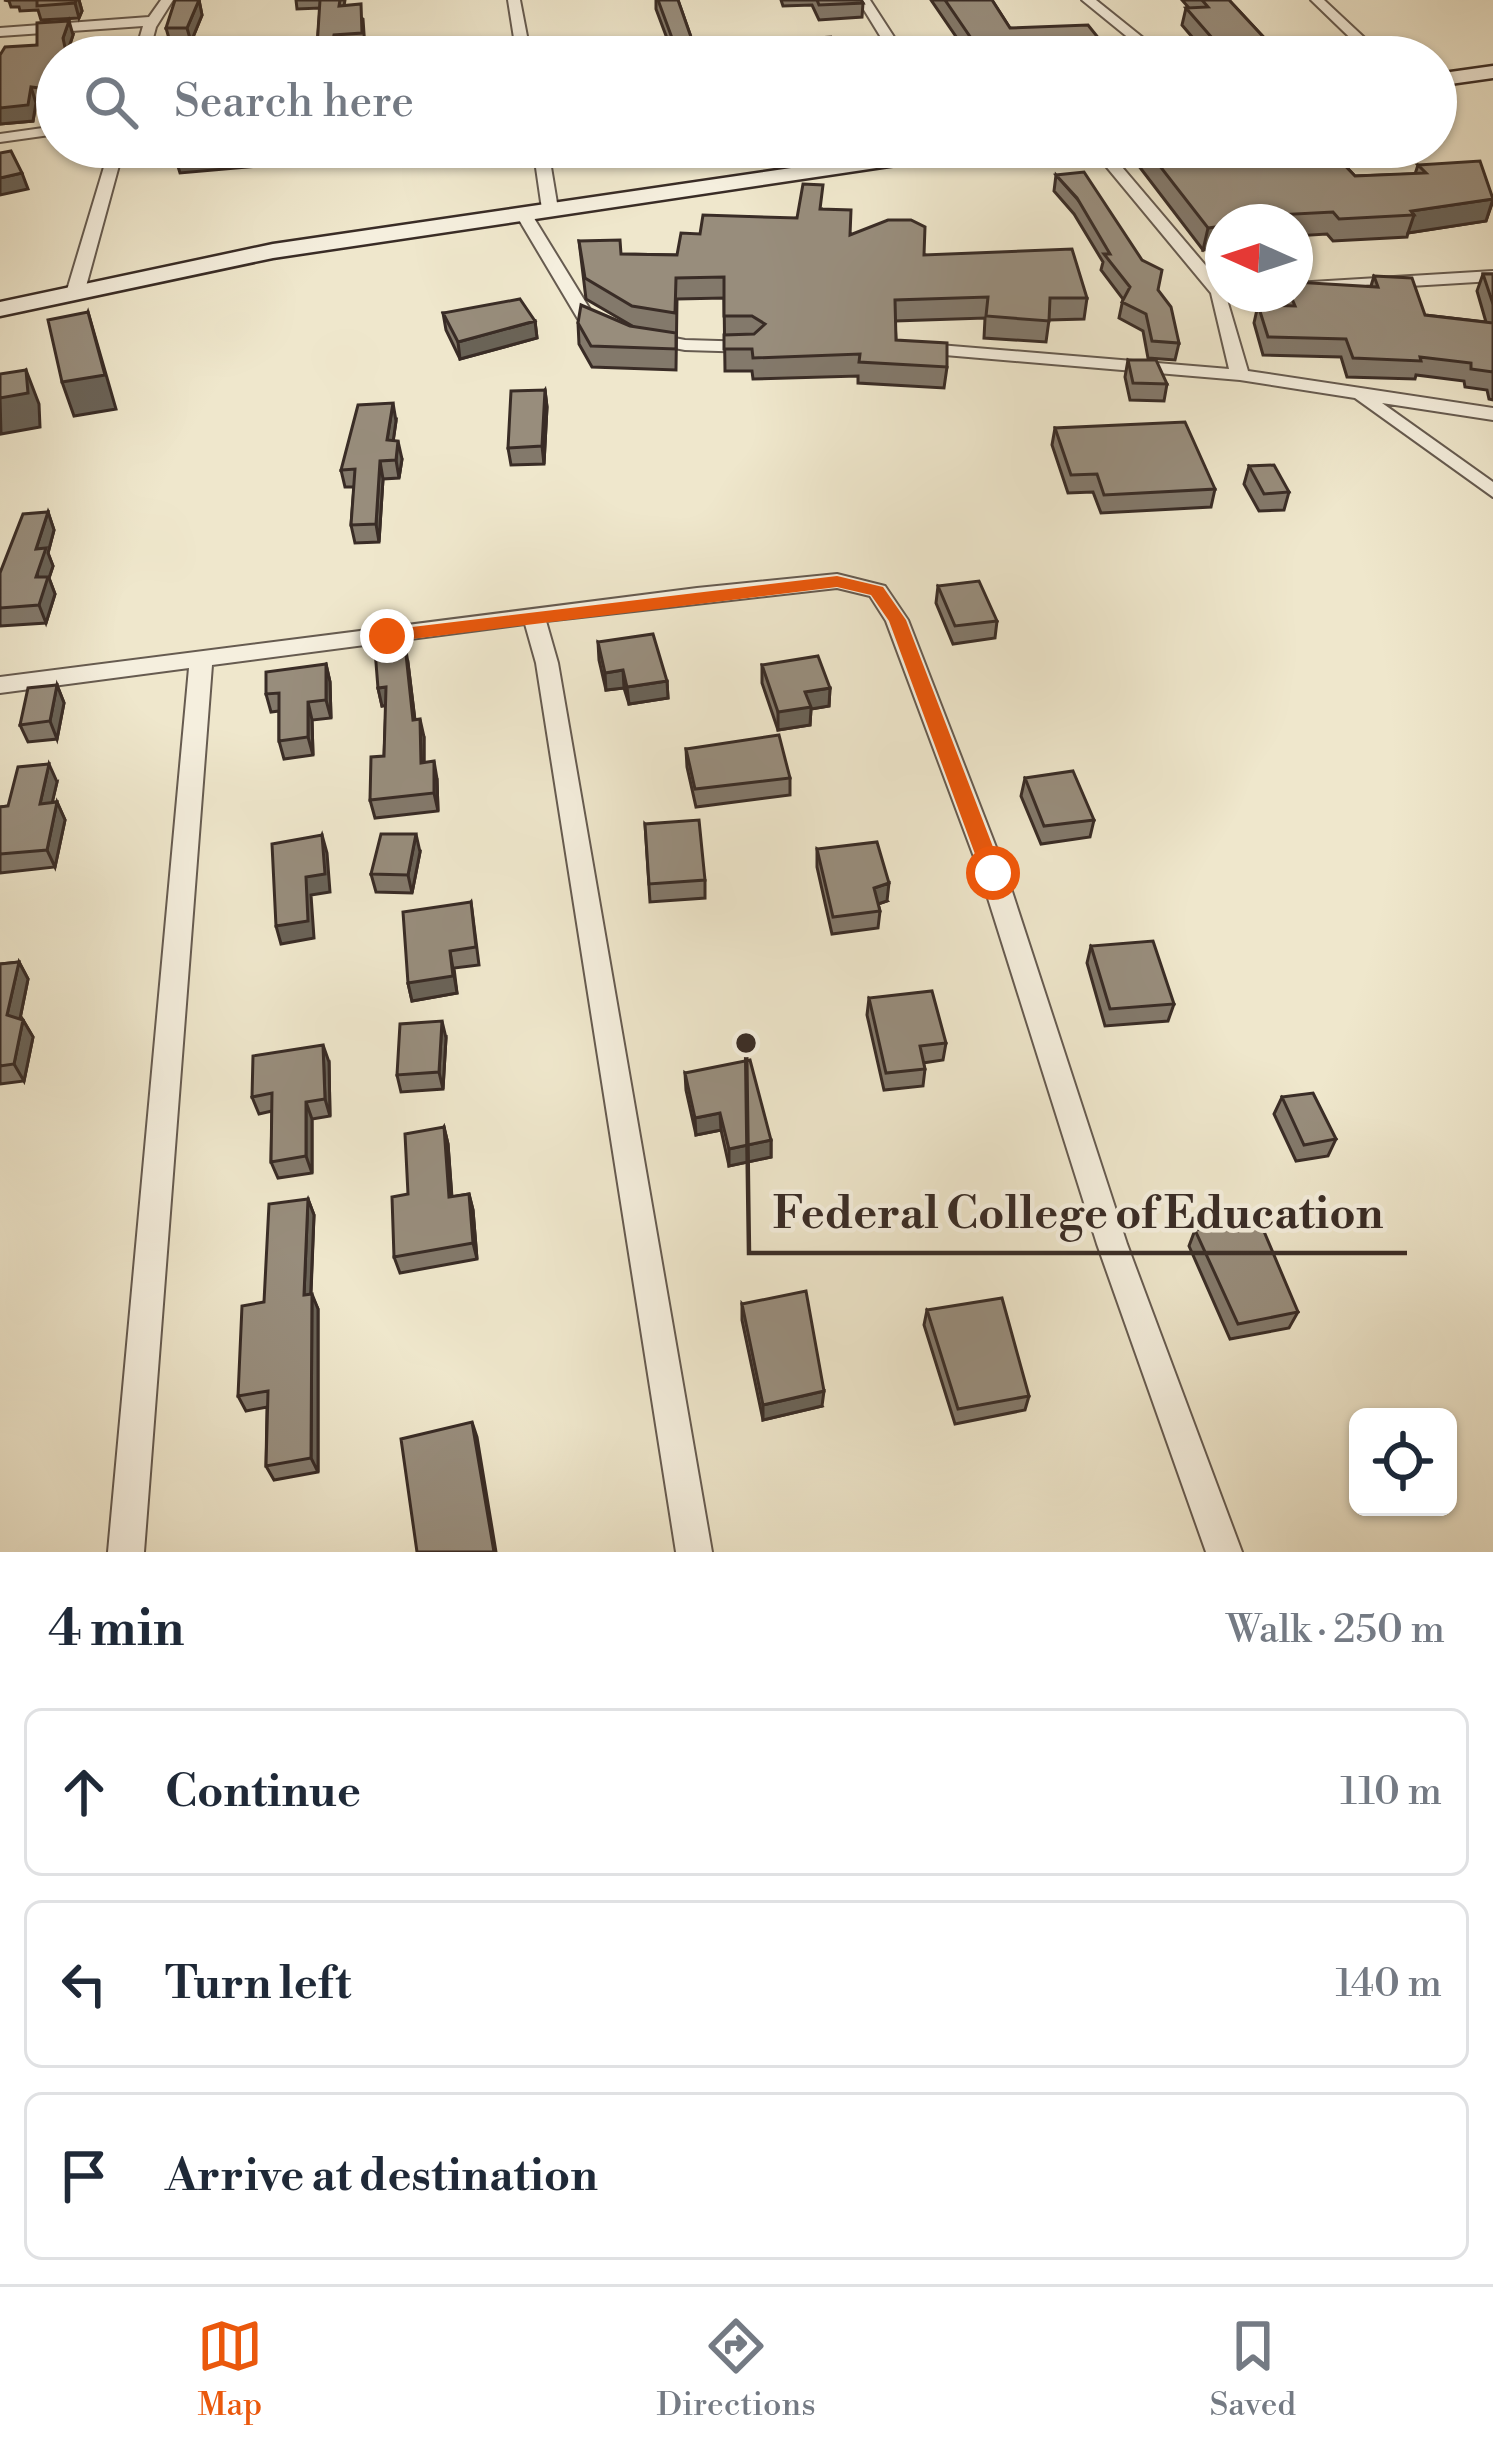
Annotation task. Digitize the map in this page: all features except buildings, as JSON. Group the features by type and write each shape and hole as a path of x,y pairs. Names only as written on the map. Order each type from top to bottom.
{"main road":[{"path":"1457,77 1493,72"},
{"path":"0,309 211,261 832,168"}],"street":[{"path":"148,36 167,0"},
{"path":"514,0 520,36"},
{"path":"864,0 887,36"},
{"path":"1088,0 1133,36"},
{"path":"1317,0 1356,36"},
{"path":"0,32 153,22"},
{"path":"0,138 36,133"},
{"path":"76,290 111,168"},
{"path":"544,168 550,209"},
{"path":"1115,168 1205,273"},
{"path":"523,213 584,315 649,338 686,345 752,347"},
{"path":"1313,287 1493,277"},
{"path":"1226,312 1240,375"},
{"path":"939,350 1240,375 1493,414"},
{"path":"1356,392 1493,491"},
{"path":"0,686 837,581 877,591 898,620 993,873 1112,1244 1225,1552"},
{"path":"534,616 547,663 694,1552"},
{"path":"126,1552 201,659"}],"place":[{"name":"Federal College of Education","path":"746,1043"}],"route":[{"path":"387,636 837,581 877,591 898,620 993,873"}]}
